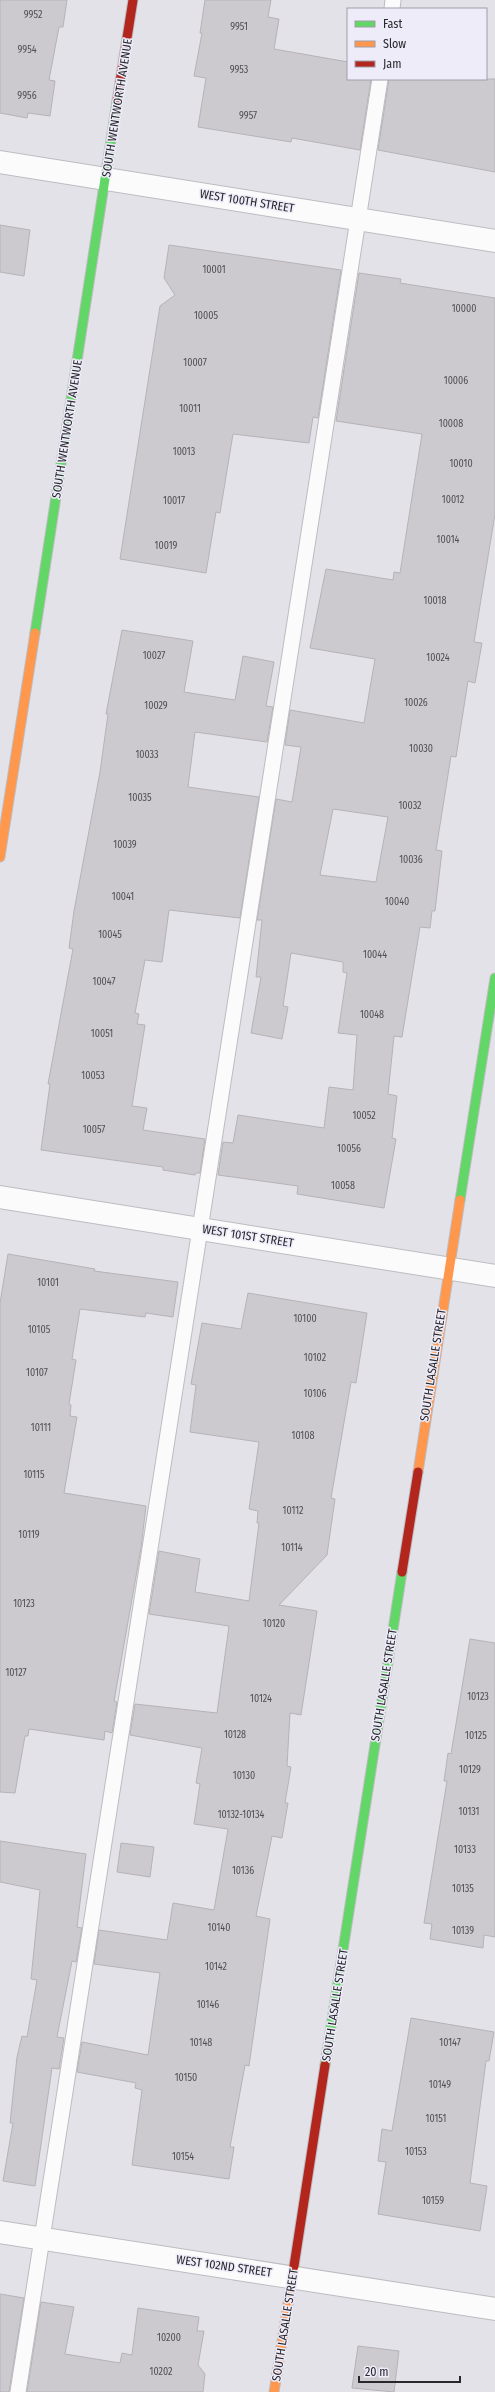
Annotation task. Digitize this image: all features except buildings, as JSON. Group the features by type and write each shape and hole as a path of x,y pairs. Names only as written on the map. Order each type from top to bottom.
{"street":[{"name":"SOUTH WENTWORTH AVENUE","path":"0,857 134,0"},
{"name":"WEST 100TH STREET","path":"0,162 495,240"},
{"name":"SOUTH LASALLE STREET","path":"274,2392 448,1268 495,978"},
{"name":"WEST 101ST STREET","path":"0,1196 495,1276"},
{"name":"WEST 102ND STREET","path":"0,2232 292,2276 495,2309"}],"lane":[{"path":"18,2392 40,2239 201,1229 357,218 380,80"}],"traffic: fast":[{"path":"35,633 117,101"},
{"path":"460,1200 495,978"},
{"path":"325,2065 402,1572"}],"traffic: slow":[{"path":"0,857 35,633"},
{"path":"418,1472 460,1200"},
{"path":"274,2392 294,2266"}],"traffic: jam":[{"path":"117,101 133,0"},
{"path":"402,1572 418,1472"},
{"path":"294,2266 325,2065"}]}
